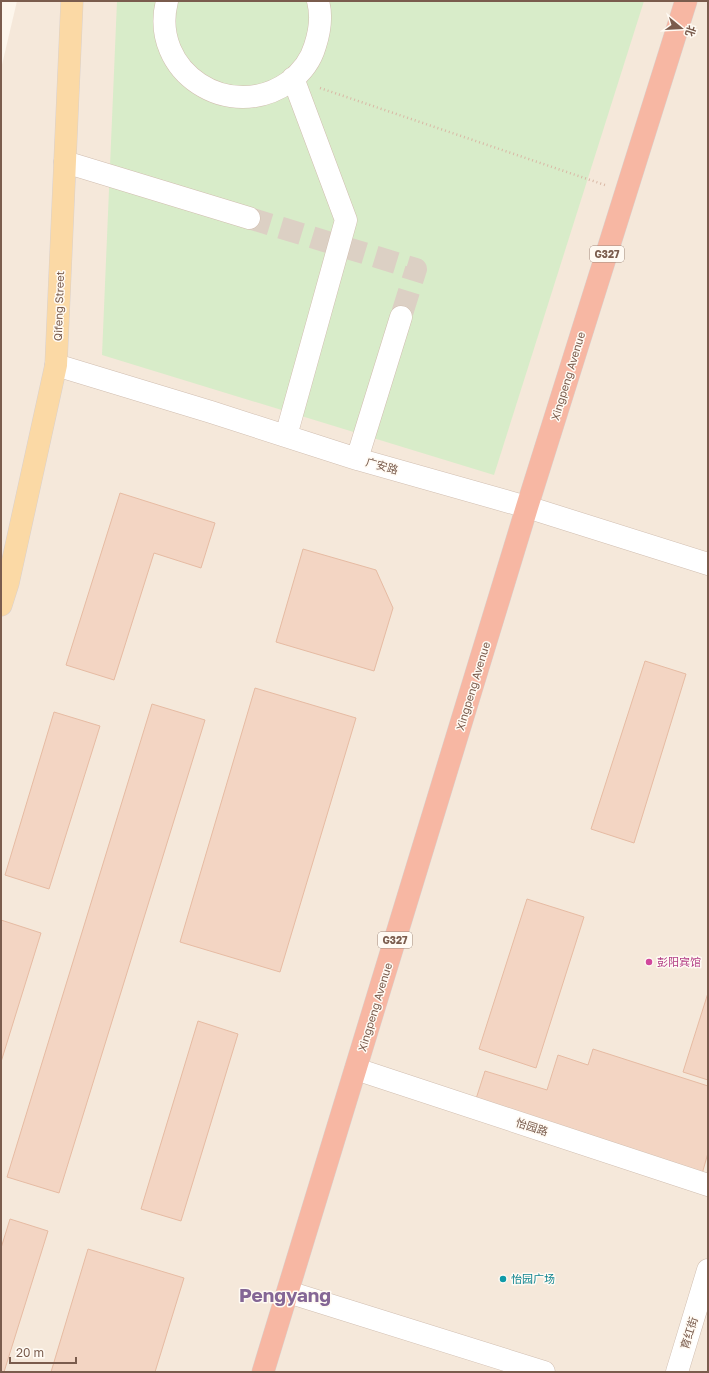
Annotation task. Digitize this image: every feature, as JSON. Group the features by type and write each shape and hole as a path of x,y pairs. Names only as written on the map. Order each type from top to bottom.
{"highway":[{"name":"Xingpeng Avenue","path":"263,1372 527,507 686,1"}],"main road":[{"name":"Qifeng Street","path":"1,605 8,583 56,365 72,1"}],"street":[{"path":"167,1 165,24 166,35 171,51 179,65 202,87 217,94 250,98 280,88 294,78 305,66 318,37 320,21 318,1"},
{"path":"286,436 346,220 294,78"},
{"path":"65,162 249,218"},
{"path":"357,460 401,317"},
{"name":"广安路","path":"56,365 286,436 357,460 527,507 708,564"},
{"name":"怡园路","path":"356,1069 708,1185"},
{"name":"育红街","path":"677,1372 708,1270"},
{"path":"288,1292 544,1372"}],"path":[{"path":"294,78 626,192"}],"shaded area":[{"path":"17,1 708,1 708,1372 1,1372 1,69"}],"green space":[{"path":"117,1 644,1 494,475 102,355"}],"building":[{"path":"120,493 215,523 201,568 154,553 114,680 66,665"},
{"path":"303,549 376,570 393,608 374,671 276,642"},
{"path":"645,661 686,674 634,843 591,829"},
{"path":"255,688 356,718 280,972 180,942"},
{"path":"152,704 205,720 59,1193 7,1177"},
{"path":"54,712 100,726 49,889 5,875"},
{"path":"527,899 584,917 536,1068 479,1049"},
{"path":"1,920 41,933 1,1062"},
{"path":"708,993 708,1080 683,1072"},
{"path":"198,1021 238,1034 181,1221 141,1209"},
{"path":"593,1049 708,1086 708,1153 702,1174 475,1102 485,1071 547,1090 558,1055 588,1065"},
{"path":"10,1219 48,1231 4,1372 1,1372 1,1248"},
{"path":"88,1249 184,1278 155,1372 51,1372"}],"tunnel":[{"path":"249,218 416,269 401,317"}],"place":[{"name":"彭阳宾馆","path":"649,962"},
{"name":"怡园广场","path":"503,1279"}],"district":[{"name":"Pengyang","path":"285,1295"}]}
